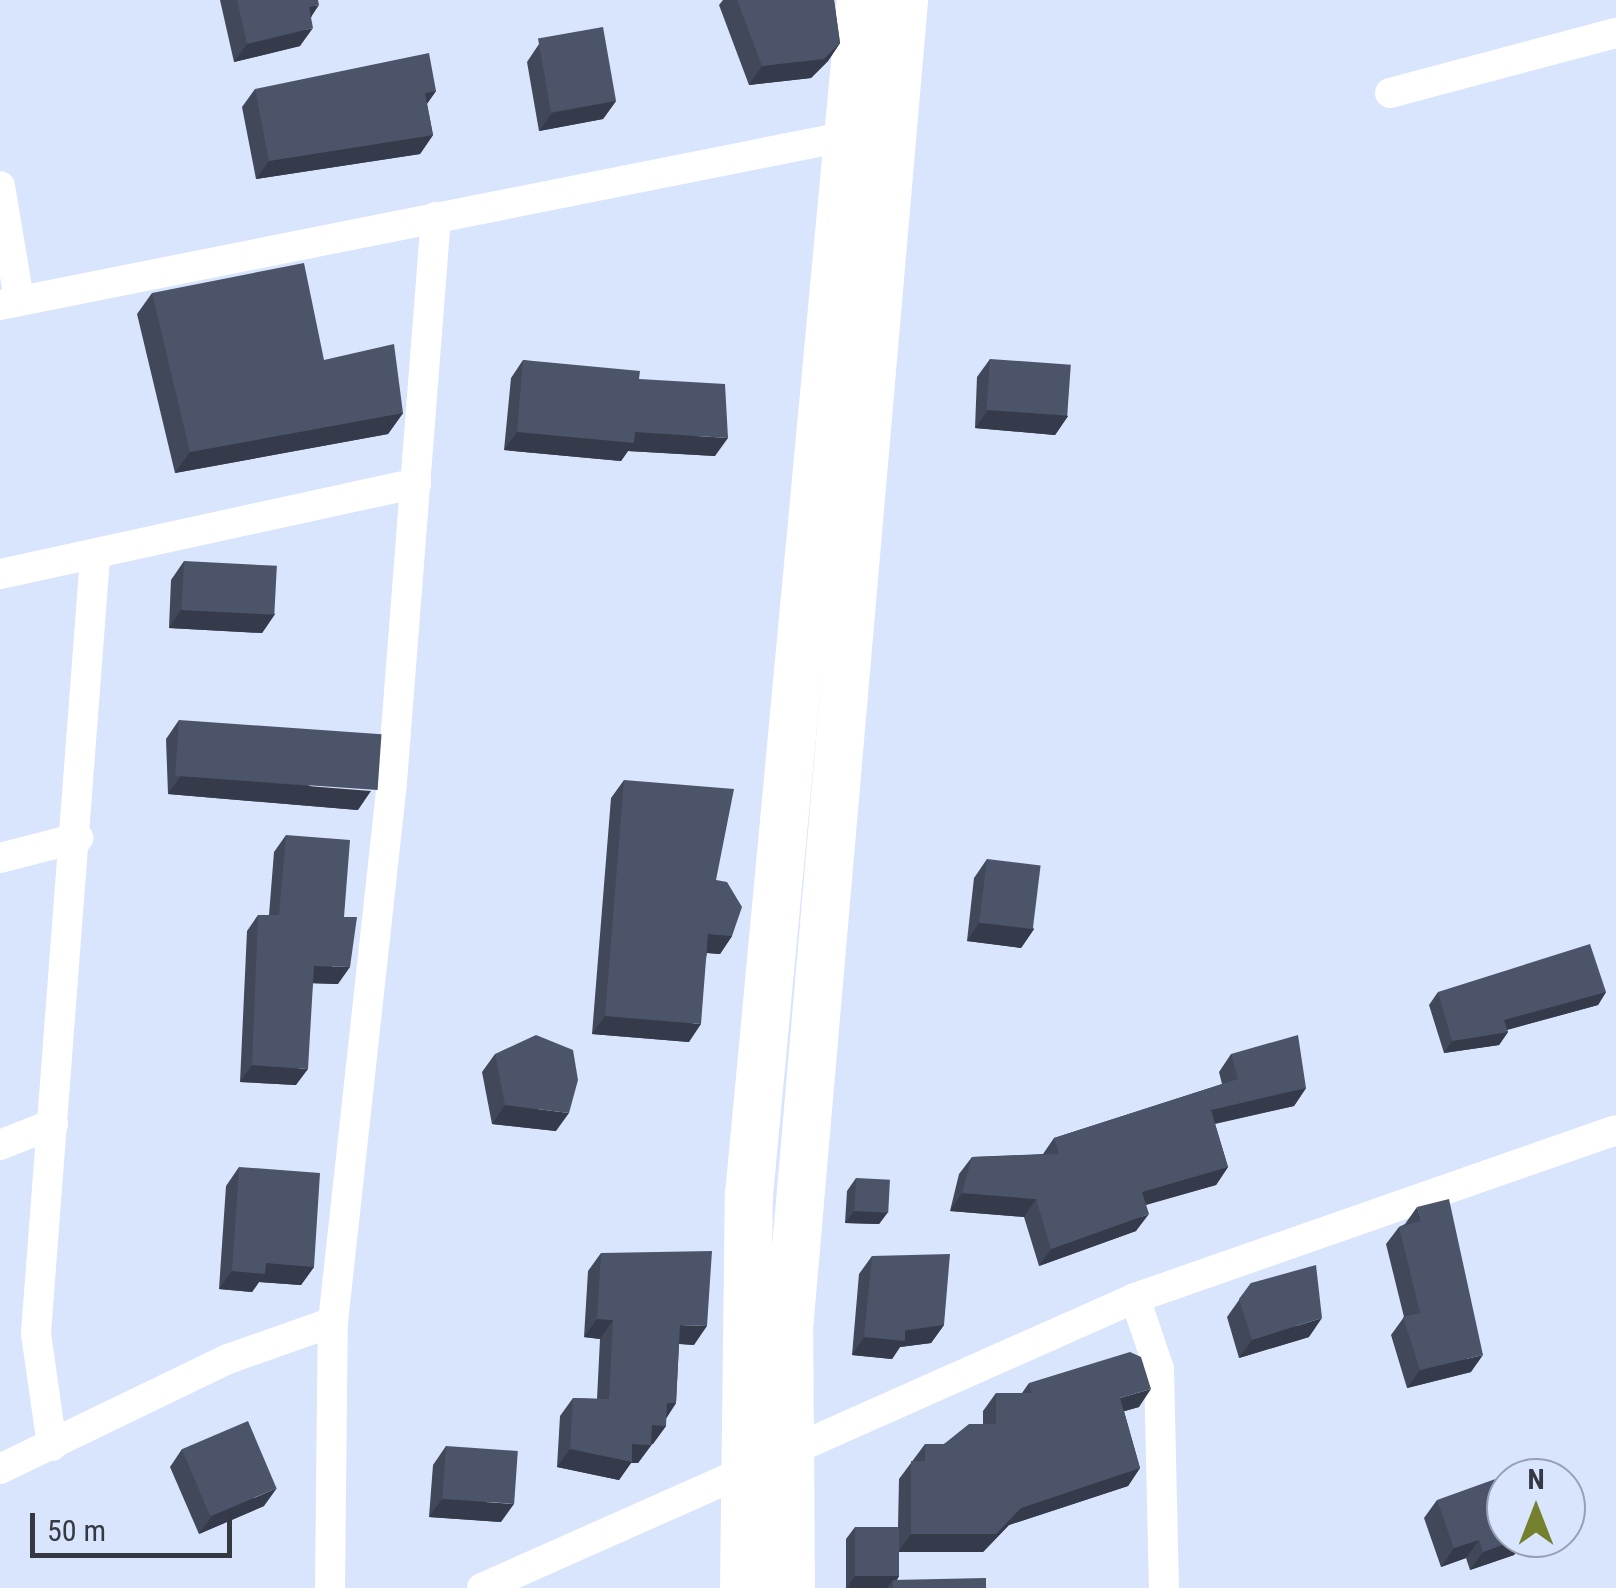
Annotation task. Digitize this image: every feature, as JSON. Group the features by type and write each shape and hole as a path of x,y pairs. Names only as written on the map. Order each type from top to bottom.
{"main road":[{"path":"744,1588 742,1470 749,1195 861,0"},
{"path":"791,1588 788,1446 798,1209 904,0"}],"street":[{"path":"1390,93 1616,33"},
{"path":"0,186 10,302 848,136"},
{"path":"330,1588 332,1322 416,483 436,217"},
{"path":"0,574 95,557 416,483"},
{"path":"52,1446 36,1333 78,838 95,557"},
{"path":"0,858 78,838"},
{"path":"0,1145 53,1124"},
{"path":"482,1588 788,1446 898,1408 1135,1298 1616,1130"},
{"path":"1135,1298 1159,1370 1164,1588"},
{"path":"0,1469 228,1359 332,1322"}],"building":[{"path":"237,0 318,0 319,5 309,7 313,28 247,44"},
{"path":"737,0 834,0 840,43 824,59 762,66"},
{"path":"603,27 616,101 551,112 538,38"},
{"path":"429,53 436,91 425,93 433,135 269,161 255,89"},
{"path":"304,263 324,360 394,344 403,413 190,452 152,293"},
{"path":"990,359 1071,365 1067,416 986,410"},
{"path":"523,360 640,371 639,379 725,384 728,438 635,432 634,443 517,432"},
{"path":"184,561 277,566 274,615 181,610"},
{"path":"179,720 382,734 378,790 175,776"},
{"path":"624,780 734,789 716,880 727,882 742,907 732,936 708,934 701,1024 605,1016"},
{"path":"286,835 350,840 344,917 357,917 350,967 314,966 308,1069 252,1065 258,915 279,915"},
{"path":"987,859 1041,866 1033,929 979,923"},
{"path":"1590,944 1606,992 1504,1020 1508,1032 1452,1041 1438,992"},
{"path":"536,1035 573,1050 578,1080 569,1113 505,1105 495,1054"},
{"path":"1298,1035 1306,1088 1211,1110 1228,1167 1142,1192 1149,1214 1051,1249 1036,1199 962,1193 972,1157 1059,1154 1054,1138 1238,1079 1231,1054"},
{"path":"239,1167 320,1173 314,1267 266,1263 265,1274 232,1271"},
{"path":"856,1178 890,1180 888,1213 854,1211"},
{"path":"1449,1199 1483,1355 1420,1370 1403,1317 1420,1313 1399,1227 1421,1221 1417,1207"},
{"path":"712,1251 707,1326 680,1325 676,1403 667,1403 666,1426 652,1425 651,1445 632,1444 632,1462 570,1449 573,1398 609,1399 613,1320 597,1319 601,1253"},
{"path":"950,1254 944,1325 905,1330 905,1341 864,1337 872,1256"},
{"path":"1316,1265 1322,1318 1252,1340 1239,1299 1251,1283"},
{"path":"1130,1352 1141,1357 1151,1389 1120,1398 1140,1468 1021,1508 996,1534 911,1534 911,1461 925,1461 925,1444 944,1444 969,1424 996,1424 996,1393 1032,1393 1029,1383"},
{"path":"248,1421 277,1488 210,1516 182,1449"},
{"path":"446,1446 518,1451 514,1504 442,1499"},
{"path":"1486,1482 1486,1551 1483,1552 1479,1540 1454,1548 1437,1500"},
{"path":"855,1527 899,1527 899,1576 855,1576"},
{"path":"986,1578 986,1588 893,1588 893,1580"}]}
